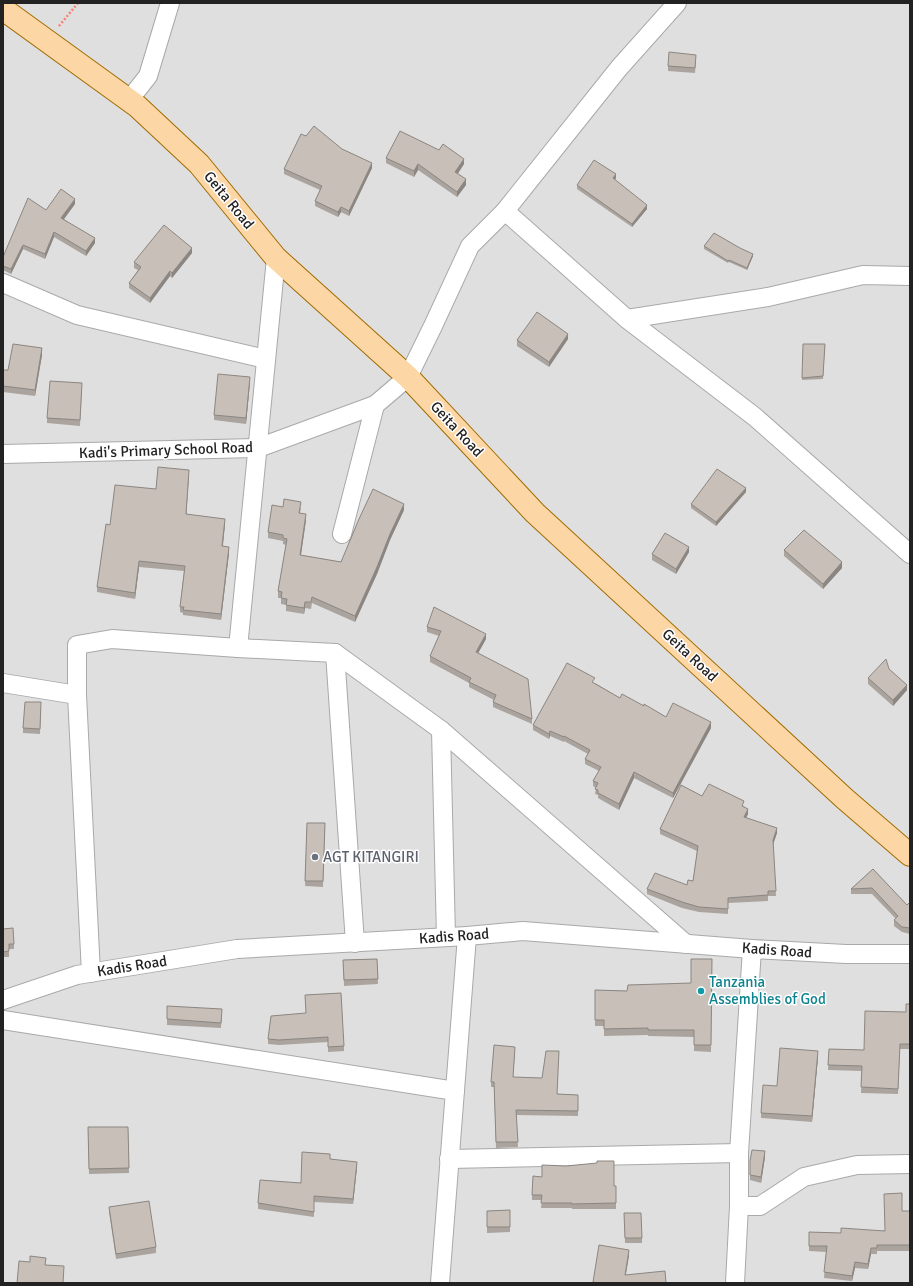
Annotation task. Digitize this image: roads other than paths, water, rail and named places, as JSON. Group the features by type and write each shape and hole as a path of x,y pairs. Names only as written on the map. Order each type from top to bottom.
{"main road":[{"name":"Geita Road","path":"3,9 138,106 199,164 276,258 408,377 535,513 845,798 910,855"}],"street":[{"path":"129,100 148,76 170,3"},
{"path":"408,377 470,246 505,211 618,68 677,3"},
{"path":"505,211 627,319 755,417 909,549"},
{"path":"238,648 276,258"},
{"path":"627,319 768,297 863,275 910,276"},
{"path":"3,283 77,315 266,360"},
{"name":"Kadi's Primary School Road","path":"3,454 258,448 375,405 408,377"},
{"path":"342,534 375,405"},
{"path":"92,972 77,695 77,645 112,639 335,653 441,730 686,944"},
{"path":"335,653 355,942"},
{"path":"3,684 77,695"},
{"path":"441,730 446,938"},
{"name":"Kadis Road","path":"3,1000 77,975 237,949 446,938 523,931 752,949 846,954 910,954"},
{"path":"440,1283 468,936"},
{"path":"735,1283 739,1206 739,1153 752,949"},
{"path":"3,1020 455,1091"},
{"path":"449,1159 739,1153"},
{"path":"739,1206 760,1206 804,1177 857,1165 910,1164"}],"place":[{"name":"AGT KITANGIRI","path":"315,857"},
{"name":"Tanzania Assemblies of God","path":"701,991"}]}
